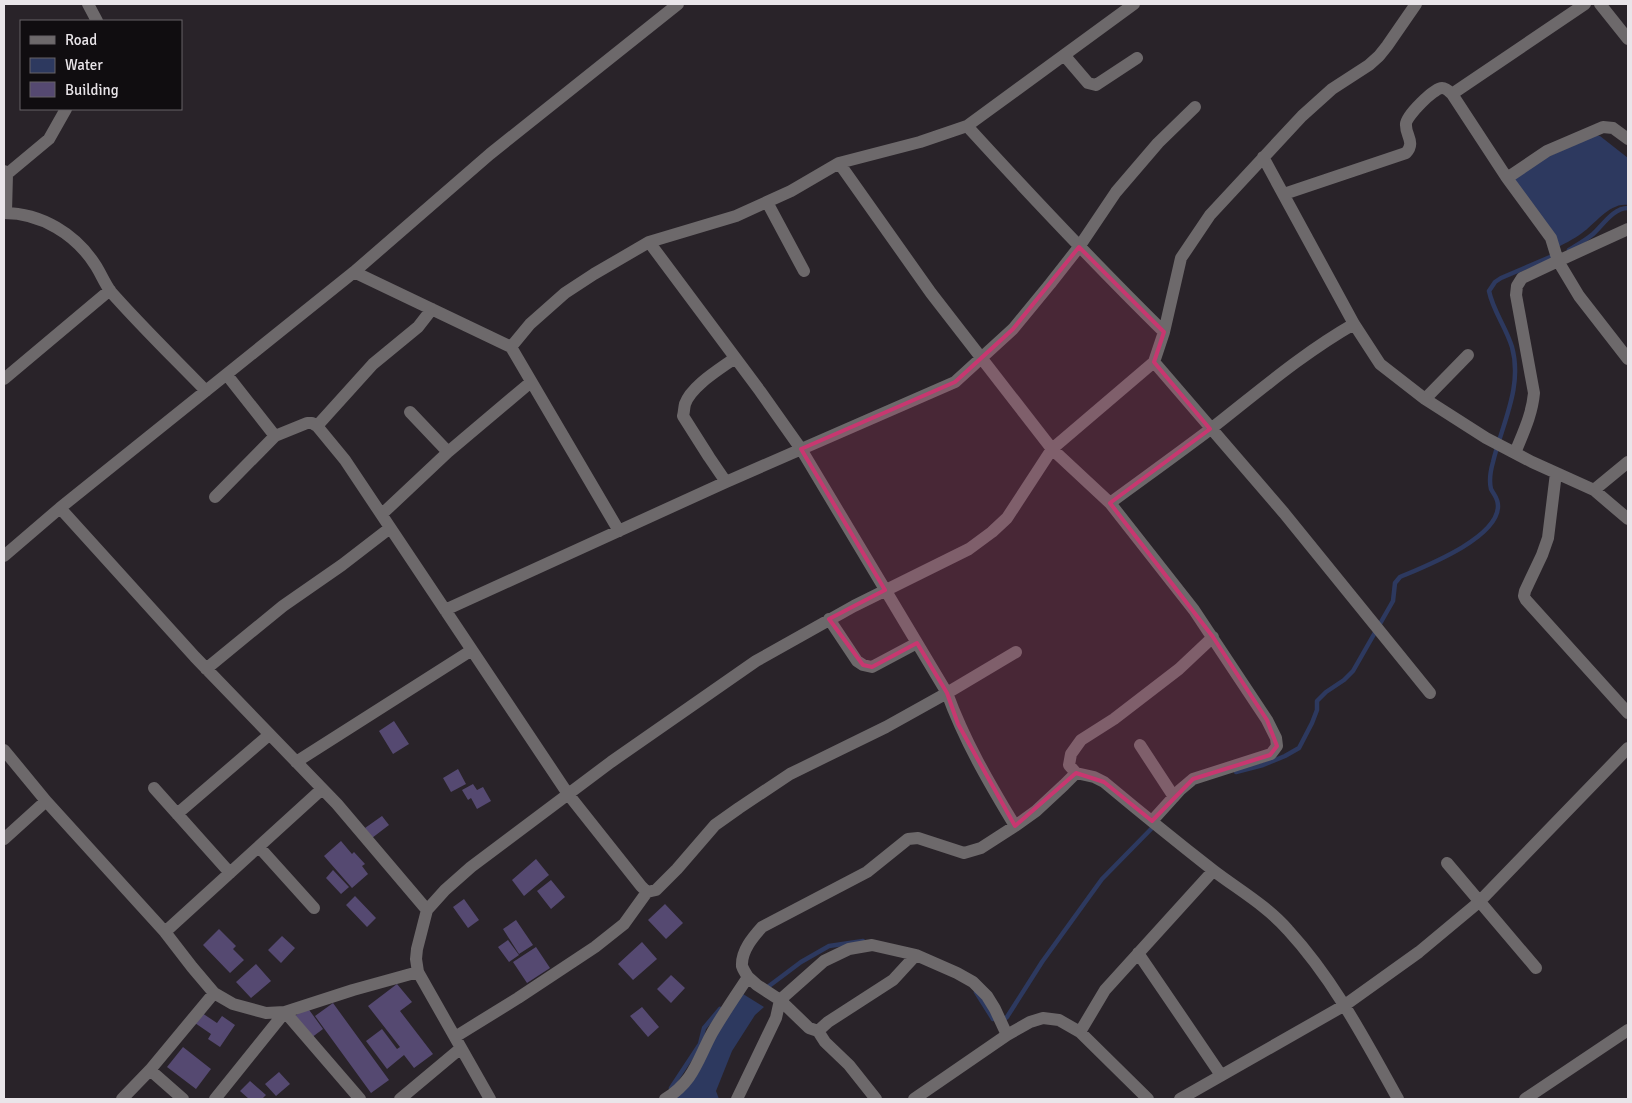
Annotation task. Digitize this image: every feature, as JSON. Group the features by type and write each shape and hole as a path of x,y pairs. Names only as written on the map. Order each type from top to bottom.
{"street":[{"path":"88,4 96,20"},
{"path":"4,556 60,508 354,272 490,154 678,4"},
{"path":"511,347 530,324 565,293 649,242 736,216 791,191 840,163 920,142 967,126 1134,4"},
{"path":"490,1099 418,972 417,949 427,910 444,890 471,867 568,794 756,661 885,590 969,549 992,532 1007,518 1052,449 1154,362 1164,332 1181,258 1210,215 1302,116 1332,89 1369,65 1379,56 1416,4"},
{"path":"1452,94 1585,4"},
{"path":"1600,4 1628,39"},
{"path":"1064,55 1088,83 1093,85 1096,85 1137,58"},
{"path":"1284,194 1406,154 1411,146 1405,126 1408,117 1434,91 1445,88 1452,94 1551,238 1558,260 1579,296 1628,359"},
{"path":"445,610 726,482 955,382 1013,328 1079,246 1116,192 1158,143 1195,107"},
{"path":"65,110 49,140 6,172 5,213 44,220 72,238 95,264 110,290 206,391"},
{"path":"967,126 1079,246 1164,332"},
{"path":"1508,178 1547,151 1603,127 1613,128 1628,139"},
{"path":"1263,157 1354,324 1380,364 1425,400 1505,448 1594,490 1628,519"},
{"path":"840,163 930,293 1052,449 1110,503 1132,530 1213,637 1268,720 1276,738 1277,746 1270,755 1193,779 1150,820"},
{"path":"767,202 804,271"},
{"path":"1505,448 1529,420 1533,407 1534,393 1516,286 1528,274 1628,229"},
{"path":"649,242 801,450 947,693 958,724 983,773 1015,826"},
{"path":"354,272 511,347 619,531"},
{"path":"4,379 110,290"},
{"path":"317,426 372,364 418,327 432,309"},
{"path":"1110,503 1332,336 1354,324"},
{"path":"1425,400 1468,355"},
{"path":"726,482 683,416 685,404 697,387 735,358"},
{"path":"1154,362 1284,514 1430,693"},
{"path":"227,374 275,436"},
{"path":"382,514 448,452 532,382"},
{"path":"410,412 448,452"},
{"path":"215,496 275,436 307,423 317,426 345,460 382,514 568,794 647,892"},
{"path":"1594,490 1628,462"},
{"path":"1556,473 1548,538 1542,555 1524,591 1524,596 1595,678 1628,712"},
{"path":"60,508 206,669 337,804 427,910"},
{"path":"206,669 283,606 342,565 390,528"},
{"path":"829,620 857,661 863,665 872,667 917,642"},
{"path":"1213,637 1180,669 1114,719 1081,740 1071,754 1069,765 1076,773 1094,777 1104,782 1213,870 1250,896 1287,929 1316,963 1345,1006 1398,1099"},
{"path":"296,762 472,650"},
{"path":"400,1099 458,1042 624,924 647,892 656,890 709,832 739,808 790,774 886,727 1016,652"},
{"path":"177,814 269,735"},
{"path":"1140,745 1174,798"},
{"path":"1180,1099 1345,1006 1419,952 1479,902 1628,748"},
{"path":"4,750 46,801 165,932 214,993 233,1004 266,1013 285,1012 418,972"},
{"path":"876,1099 849,1065 825,1042 818,1031 808,1028 780,1000 748,977 742,966 745,951 753,937 762,927 867,872 908,839 918,838 964,853 981,848 1015,826 1043,804 1076,773"},
{"path":"154,788 230,872"},
{"path":"165,932 322,789"},
{"path":"4,839 46,801"},
{"path":"259,847 314,908"},
{"path":"1447,863 1536,968"},
{"path":"1080,1032 1105,990 1213,870"},
{"path":"737,1099 776,1018 780,1000 824,961 849,949 872,944 916,955 957,973 973,982 991,1002 1007,1035"},
{"path":"1138,953 1221,1075"},
{"path":"818,1031 828,1022 893,980 916,955"},
{"path":"665,1099 675,1093 691,1076 712,1034 748,977"},
{"path":"122,1099 150,1070 214,993"},
{"path":"215,1099 285,1012"},
{"path":"285,1012 360,1099"},
{"path":"914,1099 1007,1035 1030,1022 1043,1018 1059,1020 1080,1032 1148,1099"},
{"path":"1525,1099 1628,1030"},
{"path":"150,1070 183,1099"}],"highlighted area":[{"path":"1079,247 1164,332 1154,362 1210,429 1110,503 1213,637 1267,720 1277,746 1270,755 1193,779 1152,821 1104,782 1076,773 1015,826 958,724 947,693 917,643 872,667 863,665 829,619 885,590 801,449 955,382 1013,329"}],"water":[{"path":"1596,135 1600,136 1628,158 1628,205 1621,205 1609,210 1579,235 1553,250 1510,180 1532,164"},
{"path":"743,994 764,1007 755,1015 732,1051 716,1091 719,1099 672,1099"}],"building":[{"path":"394,721 409,744 393,754 379,731"},
{"path":"458,769 466,784 451,792 443,778"},
{"path":"473,784 477,790 483,787 491,801 477,809 471,798 468,800 462,790"},
{"path":"382,816 389,825 372,838 365,828"},
{"path":"341,841 352,854 354,852 365,864 362,866 368,874 352,888 324,856"},
{"path":"536,859 549,875 524,896 512,880"},
{"path":"333,870 349,887 341,894 326,878"},
{"path":"551,880 565,897 551,909 537,891"},
{"path":"355,896 376,918 367,927 346,905"},
{"path":"464,899 479,920 468,928 453,907"},
{"path":"665,904 683,923 666,939 648,920"},
{"path":"516,920 533,945 519,954 503,929"},
{"path":"219,929 236,946 233,949 244,960 230,973 203,945"},
{"path":"282,936 295,948 281,963 268,950"},
{"path":"508,940 519,955 509,962 498,947"},
{"path":"642,942 657,959 633,980 618,964"},
{"path":"536,947 550,968 527,983 513,962"},
{"path":"256,964 271,981 251,998 236,982"},
{"path":"671,975 685,988 671,1003 657,989"},
{"path":"397,984 412,1002 400,1011 433,1054 414,1068 404,1055 387,1069 366,1041 382,1029 397,1049 400,1047 368,1006"},
{"path":"333,1003 389,1080 371,1093 315,1016"},
{"path":"307,1007 323,1029 311,1038 295,1016"},
{"path":"642,1007 659,1027 648,1037 630,1016"},
{"path":"202,1013 217,1023 222,1016 235,1025 220,1047 208,1039 211,1034 195,1023"},
{"path":"183,1047 211,1069 196,1089 167,1067"},
{"path":"279,1072 290,1084 276,1096 265,1084"},
{"path":"250,1081 266,1095 262,1099 249,1099 240,1091"}],"waterway":[{"path":"1569,250 1593,234 1613,214 1628,208"},
{"path":"1236,772 1263,765 1299,748 1317,710 1317,701 1353,671 1393,601 1395,583 1400,577 1426,566 1474,540 1495,518 1498,503 1491,489 1490,475 1510,405 1515,377 1515,362 1512,347 1493,305 1489,291 1495,282 1501,278 1555,255"},
{"path":"1002,1021 1007,1017 1042,962 1102,879 1155,825"},
{"path":"765,989 801,962 829,946 863,941"},
{"path":"976,992 993,1019"},
{"path":"671,1088 700,1044 704,1028 720,1009"}]}
